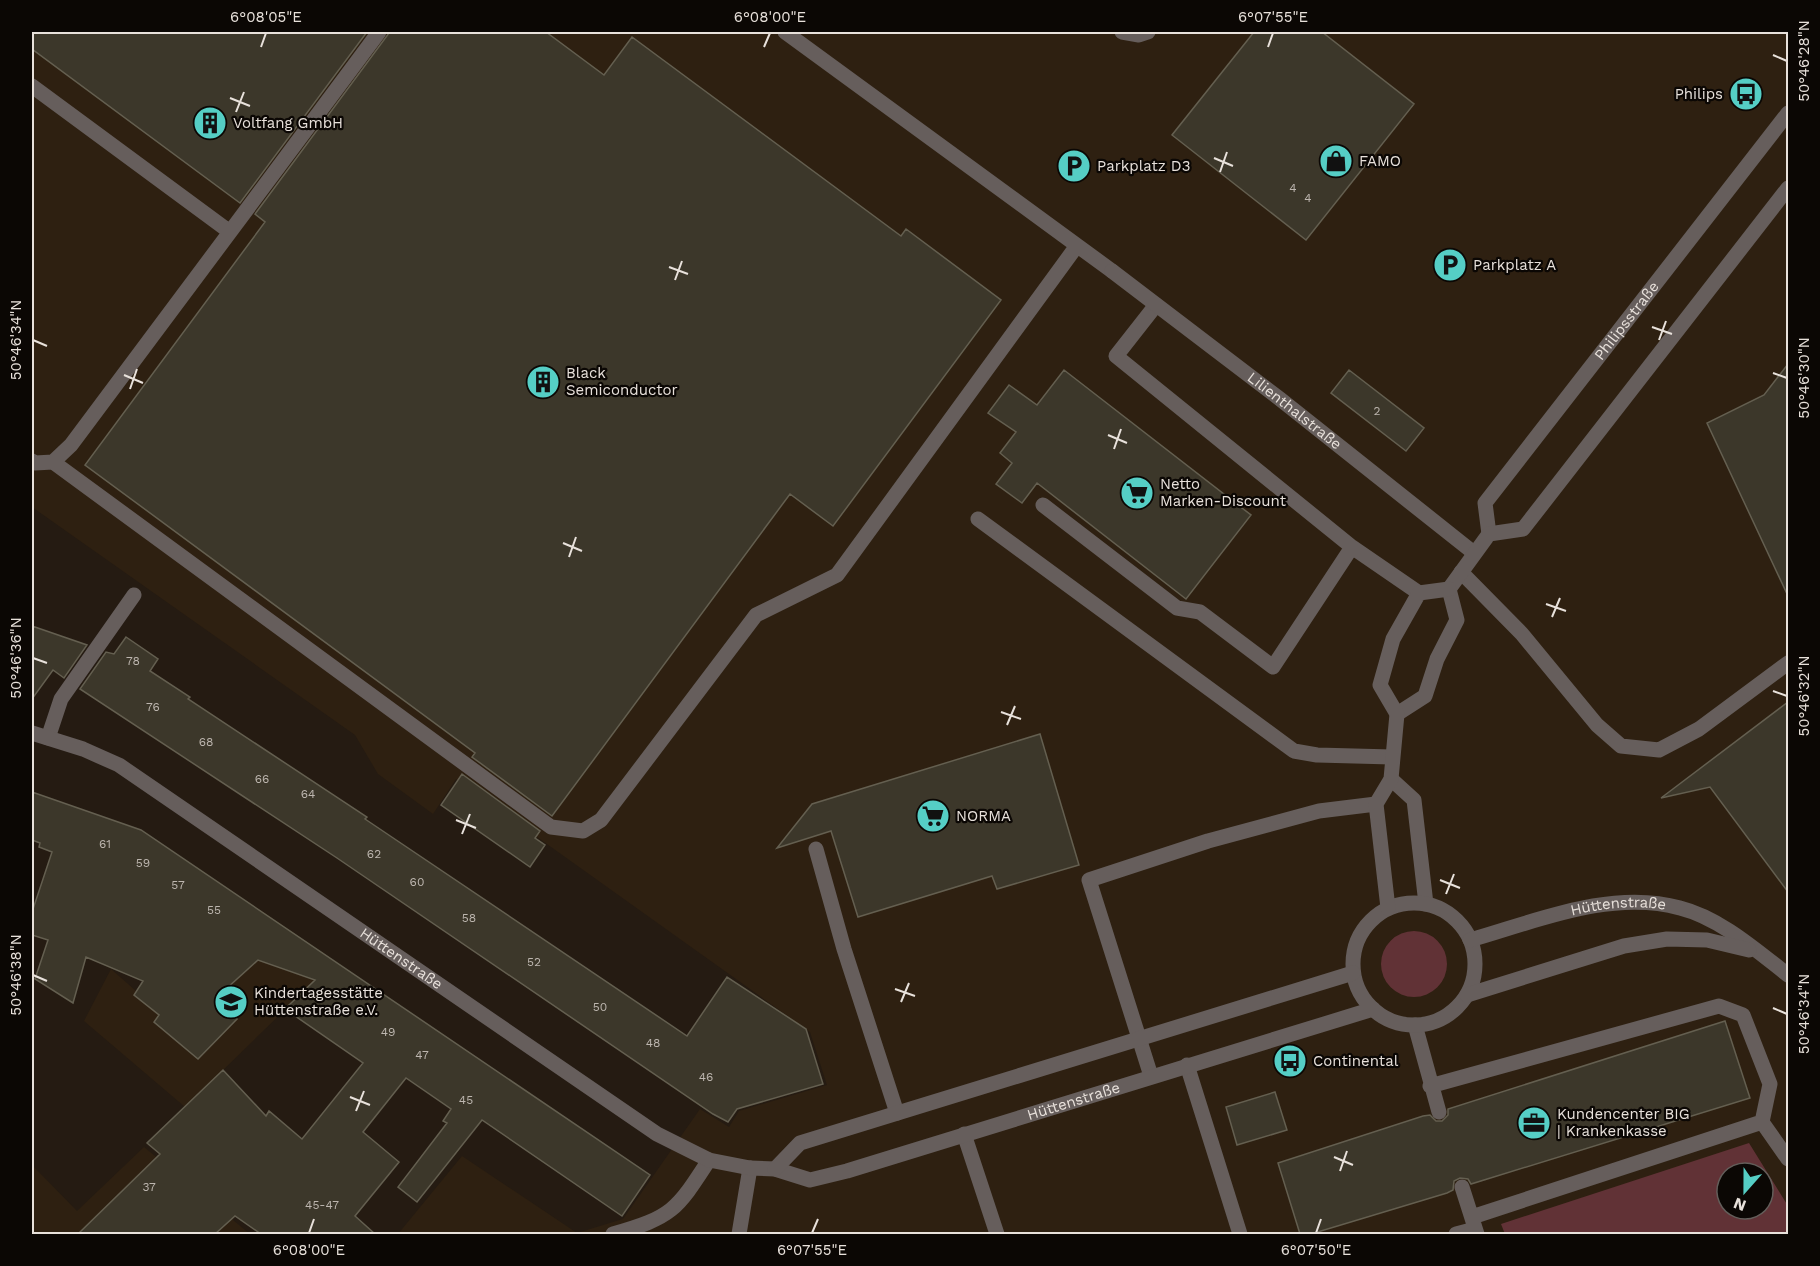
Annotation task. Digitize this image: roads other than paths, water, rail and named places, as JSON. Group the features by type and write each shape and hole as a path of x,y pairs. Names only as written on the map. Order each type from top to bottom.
{"street":[{"path":"53,462 71,445 378,32"},
{"name":"Lilienthalstraße","path":"785,32 1076,247 1112,271 1280,399 1474,553"},
{"path":"1122,32 1138,35 1148,32"},
{"path":"32,86 230,232"},
{"name":"Philipsstraße","path":"1489,534 1485,503 1788,113"},
{"path":"1397,714 1425,696 1437,658 1457,620 1449,590 1474,553 1489,534 1523,529 1788,188"},
{"path":"32,461 35,463 53,462 551,827 583,831 602,820 756,615 837,575 1076,247"},
{"path":"1156,305 1116,356 1352,547 1419,593 1449,590"},
{"path":"1043,505 1177,608 1200,612 1273,668 1352,547"},
{"path":"978,519 1294,751 1317,755 1392,757"},
{"path":"1461,572 1522,634 1597,725 1621,746 1659,750 1699,729 1788,663"},
{"path":"1388,908 1376,804 1391,779 1397,714 1380,685 1393,639 1419,593"},
{"path":"48,738 61,699 134,595"},
{"name":"Hüttenstraße","path":"32,733 83,749 119,765 657,1134 709,1160 750,1168 775,1169 810,1180 847,1171 1372,1009"},
{"path":"1391,779 1414,800 1426,904"},
{"path":"1151,1076 1089,880 1208,841 1319,811 1376,804"},
{"path":"816,849 844,949 897,1113"},
{"name":"Hüttenstraße","path":"1470,940 1599,905 1642,900 1682,908 1723,928 1788,975"},
{"path":"1407,903 1426,904 1445,911 1460,923 1470,940 1475,958 1474,977 1467,995 1454,1011 1436,1022 1415,1025 1400,1024 1372,1009 1357,987 1353,973 1353,954 1360,935 1372,919 1388,908 1407,903"},
{"name":"Hüttenstraße","path":"1467,995 1624,946 1667,939 1707,940 1759,952"},
{"path":"775,1169 800,1143 1353,973"},
{"path":"1430,1086 1719,1006 1743,1015 1770,1084 1762,1122 1788,1159"},
{"path":"1415,1025 1439,1112"},
{"path":"1187,1065 1240,1234"},
{"path":"1456,1234 1762,1122"},
{"path":"964,1134 997,1234"},
{"path":"613,1234 656,1221 683,1201 709,1160"},
{"path":"739,1234 750,1168"},
{"path":"1462,1187 1475,1227"}],"place":[{"name":"Philips","path":"1746,94"},
{"name":"Voltfang GmbH","path":"210,123"},
{"name":"FAMO","path":"1336,161"},
{"name":"Parkplatz D3","path":"1074,166"},
{"name":"Parkplatz A","path":"1450,265"},
{"name":"Black Semiconductor","path":"543,382"},
{"name":"Netto Marken-Discount","path":"1137,493"},
{"name":"NORMA","path":"933,816"},
{"name":"Kindertagesstätte Hüttenstraße e.V.","path":"231,1002"},
{"name":"Continental","path":"1290,1061"},
{"name":"Kundencenter BIG | Krankenkasse","path":"1534,1123"}]}
